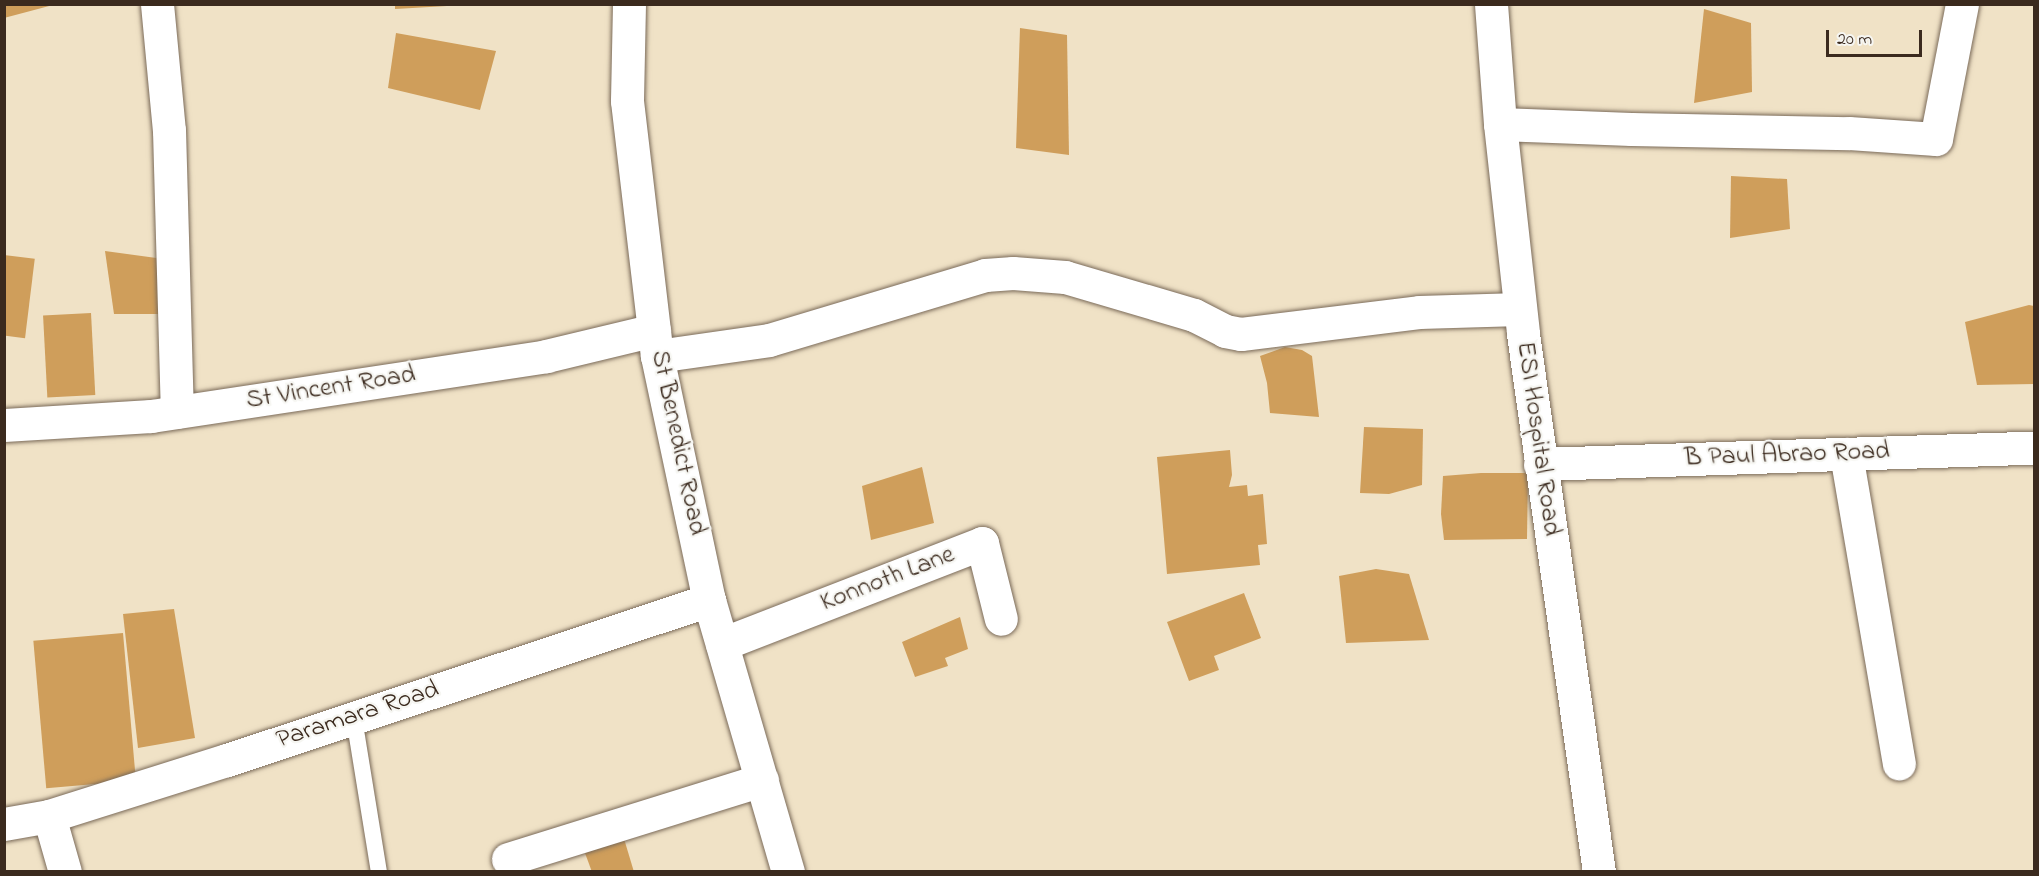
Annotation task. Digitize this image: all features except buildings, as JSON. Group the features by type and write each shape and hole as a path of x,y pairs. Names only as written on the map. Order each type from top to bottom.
{"street":[{"path":"157,4 169,130 177,412"},
{"name":"St Benedict Road","path":"629,4 627,100 656,343 709,600 788,872"},
{"name":"ESI Hospital Road","path":"1491,4 1500,124 1520,309 1599,872"},
{"path":"1500,124 1849,133 1935,139 1962,4"},
{"name":"St Vincent Road","path":"4,425 177,412 546,356 656,343 769,340 986,275 1013,273 1065,277 1194,315 1225,331 1241,334 1419,312 1520,309"},
{"name":"B Paul Abrao Road","path":"1540,464 2034,448"},
{"path":"1846,454 1899,764"},
{"name":"Konnoth Lane","path":"722,644 982,543 1001,619"},
{"name":"Paramara Road","path":"4,824 49,816 709,600"},
{"path":"508,859 762,780"},
{"path":"49,816 65,872"}],"lane":[{"path":"354,718 379,872"}]}
